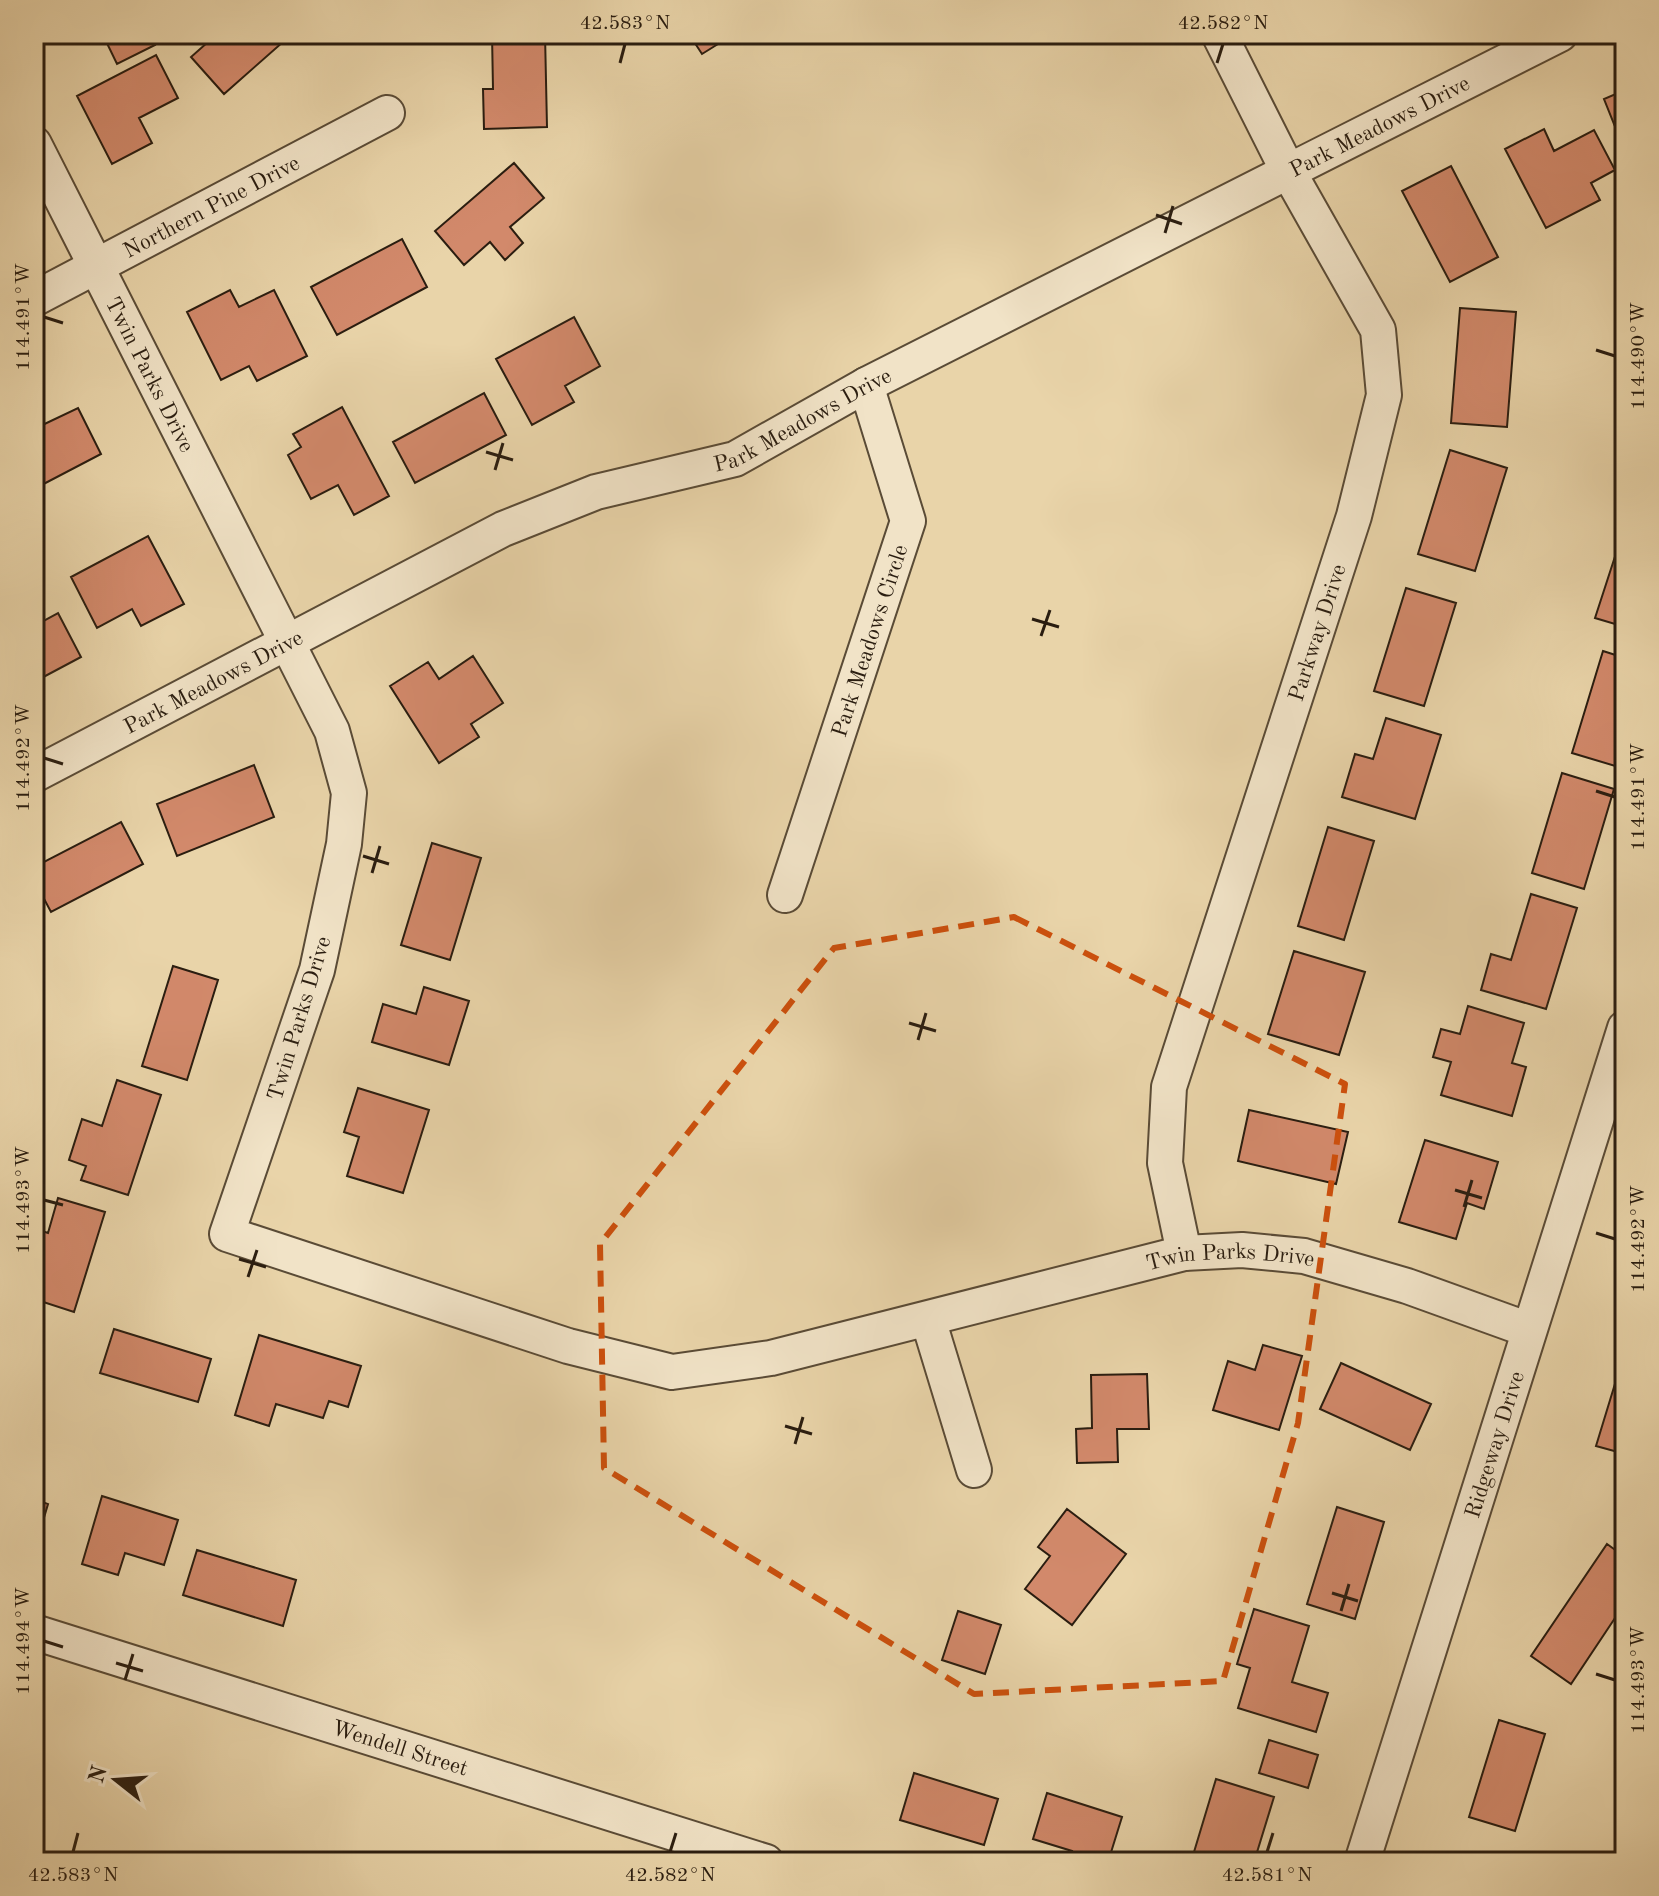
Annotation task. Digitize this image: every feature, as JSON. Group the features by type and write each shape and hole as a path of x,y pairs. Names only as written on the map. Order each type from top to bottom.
{"street":[{"name":"Parkway Drive","path":"1184,1253 1165,1163 1169,1087 1354,516 1384,395 1378,330 1288,171 1219,34"},
{"name":"Park Meadows Drive","path":"34,775 503,529 596,492 735,459 866,385 1560,34"},
{"name":"Northern Pine Drive","path":"34,299 387,113"},
{"name":"Twin Parks Drive","path":"34,144 332,731 349,793 344,844 317,970 227,1234 568,1346 672,1372 771,1358 1184,1253 1242,1250 1304,1256 1407,1286 1529,1330"},
{"name":"Park Meadows Circle","path":"785,895 908,521 866,385"},
{"name":"Ridgeway Drive","path":"1362,1862 1625,1028"},
{"path":"928,1319 974,1470"},
{"name":"Wendell Street","path":"34,1632 766,1862"}],"highlighted area":[{"path":"1014,917 1345,1084 1298,1423 1223,1681 974,1694 604,1468 600,1244 834,948"}],"building":[{"path":"150,34 155,45 117,64 103,35"},
{"path":"217,34 292,34 224,94 191,57"},
{"path":"492,34 545,34 547,127 484,129 483,89 493,89"},
{"path":"689,34 734,34 702,54"},
{"path":"156,55 178,98 139,118 152,143 112,164 77,96"},
{"path":"1625,90 1625,143 1622,144 1604,99"},
{"path":"1544,129 1554,151 1594,130 1615,170 1591,183 1600,200 1546,228 1505,149"},
{"path":"514,163 544,198 510,227 523,243 505,260 490,242 464,265 435,231"},
{"path":"1451,166 1498,257 1450,282 1402,191"},
{"path":"402,239 427,287 337,335 311,287"},
{"path":"230,290 239,307 274,290 307,356 257,381 249,366 221,380 187,312"},
{"path":"1460,308 1516,312 1507,427 1451,423"},
{"path":"574,317 600,366 565,386 574,402 532,425 496,359"},
{"path":"484,393 506,435 415,483 393,442"},
{"path":"342,407 389,496 354,515 338,485 311,499 288,455 301,447 293,434"},
{"path":"78,408 101,454 34,489 34,429"},
{"path":"1450,450 1507,468 1475,571 1418,554"},
{"path":"1622,535 1625,535 1625,627 1595,618"},
{"path":"148,536 184,604 141,626 132,609 97,628 71,577"},
{"path":"1406,588 1456,603 1424,706 1374,691"},
{"path":"58,613 81,657 34,682 34,626"},
{"path":"1603,651 1625,658 1625,758 1622,768 1572,753"},
{"path":"473,656 503,703 471,724 479,737 439,763 390,686 428,662 439,679"},
{"path":"1386,718 1441,735 1415,819 1342,797 1355,754 1373,759"},
{"path":"254,765 274,817 177,856 157,804"},
{"path":"1562,773 1614,789 1584,889 1532,873"},
{"path":"121,822 143,864 51,912 34,880 34,867"},
{"path":"1328,827 1374,841 1344,940 1298,926"},
{"path":"432,843 481,858 450,960 401,945"},
{"path":"1531,894 1577,908 1546,1009 1481,990 1491,954 1511,960"},
{"path":"1294,951 1365,972 1339,1055 1268,1034"},
{"path":"173,966 218,980 187,1080 142,1066"},
{"path":"424,987 469,1001 449,1065 372,1042 383,1004 416,1014"},
{"path":"1468,1006 1524,1023 1512,1063 1526,1067 1512,1116 1441,1095 1451,1062 1433,1057 1441,1029 1460,1034"},
{"path":"117,1080 161,1095 128,1195 81,1180 86,1166 69,1160 82,1119 102,1126"},
{"path":"358,1088 429,1110 403,1193 347,1176 359,1137 344,1132"},
{"path":"1249,1110 1348,1132 1336,1184 1238,1161"},
{"path":"1425,1140 1498,1162 1484,1209 1467,1203 1456,1239 1399,1222"},
{"path":"58,1198 105,1212 74,1312 34,1299 34,1246 39,1230 48,1233"},
{"path":"114,1329 211,1359 198,1402 100,1373"},
{"path":"259,1335 361,1366 348,1407 329,1401 323,1418 276,1404 269,1426 235,1415"},
{"path":"1263,1345 1302,1356 1279,1430 1213,1410 1228,1361 1255,1370"},
{"path":"1625,1351 1625,1454 1596,1446"},
{"path":"1341,1363 1431,1404 1410,1450 1320,1409"},
{"path":"1147,1374 1149,1429 1117,1429 1118,1462 1077,1463 1076,1429 1092,1428 1091,1375"},
{"path":"102,1496 178,1520 164,1565 125,1553 118,1575 82,1564"},
{"path":"34,1499 48,1504 35,1548 34,1548"},
{"path":"1337,1507 1384,1522 1355,1619 1307,1604"},
{"path":"1067,1509 1126,1554 1072,1625 1025,1589 1050,1556 1038,1547"},
{"path":"1607,1544 1625,1557 1625,1603 1571,1684 1531,1656"},
{"path":"197,1550 296,1580 283,1626 183,1595"},
{"path":"1254,1609 1309,1626 1292,1682 1328,1693 1316,1732 1238,1708 1250,1668 1237,1664"},
{"path":"958,1611 1001,1625 985,1674 942,1660"},
{"path":"1499,1720 1545,1734 1515,1831 1469,1817"},
{"path":"1269,1740 1318,1755 1308,1788 1259,1773"},
{"path":"914,1773 998,1799 984,1845 900,1820"},
{"path":"1216,1779 1274,1797 1254,1862 1191,1862"},
{"path":"1047,1793 1122,1817 1108,1862 1068,1862 1072,1851 1033,1839"}]}
